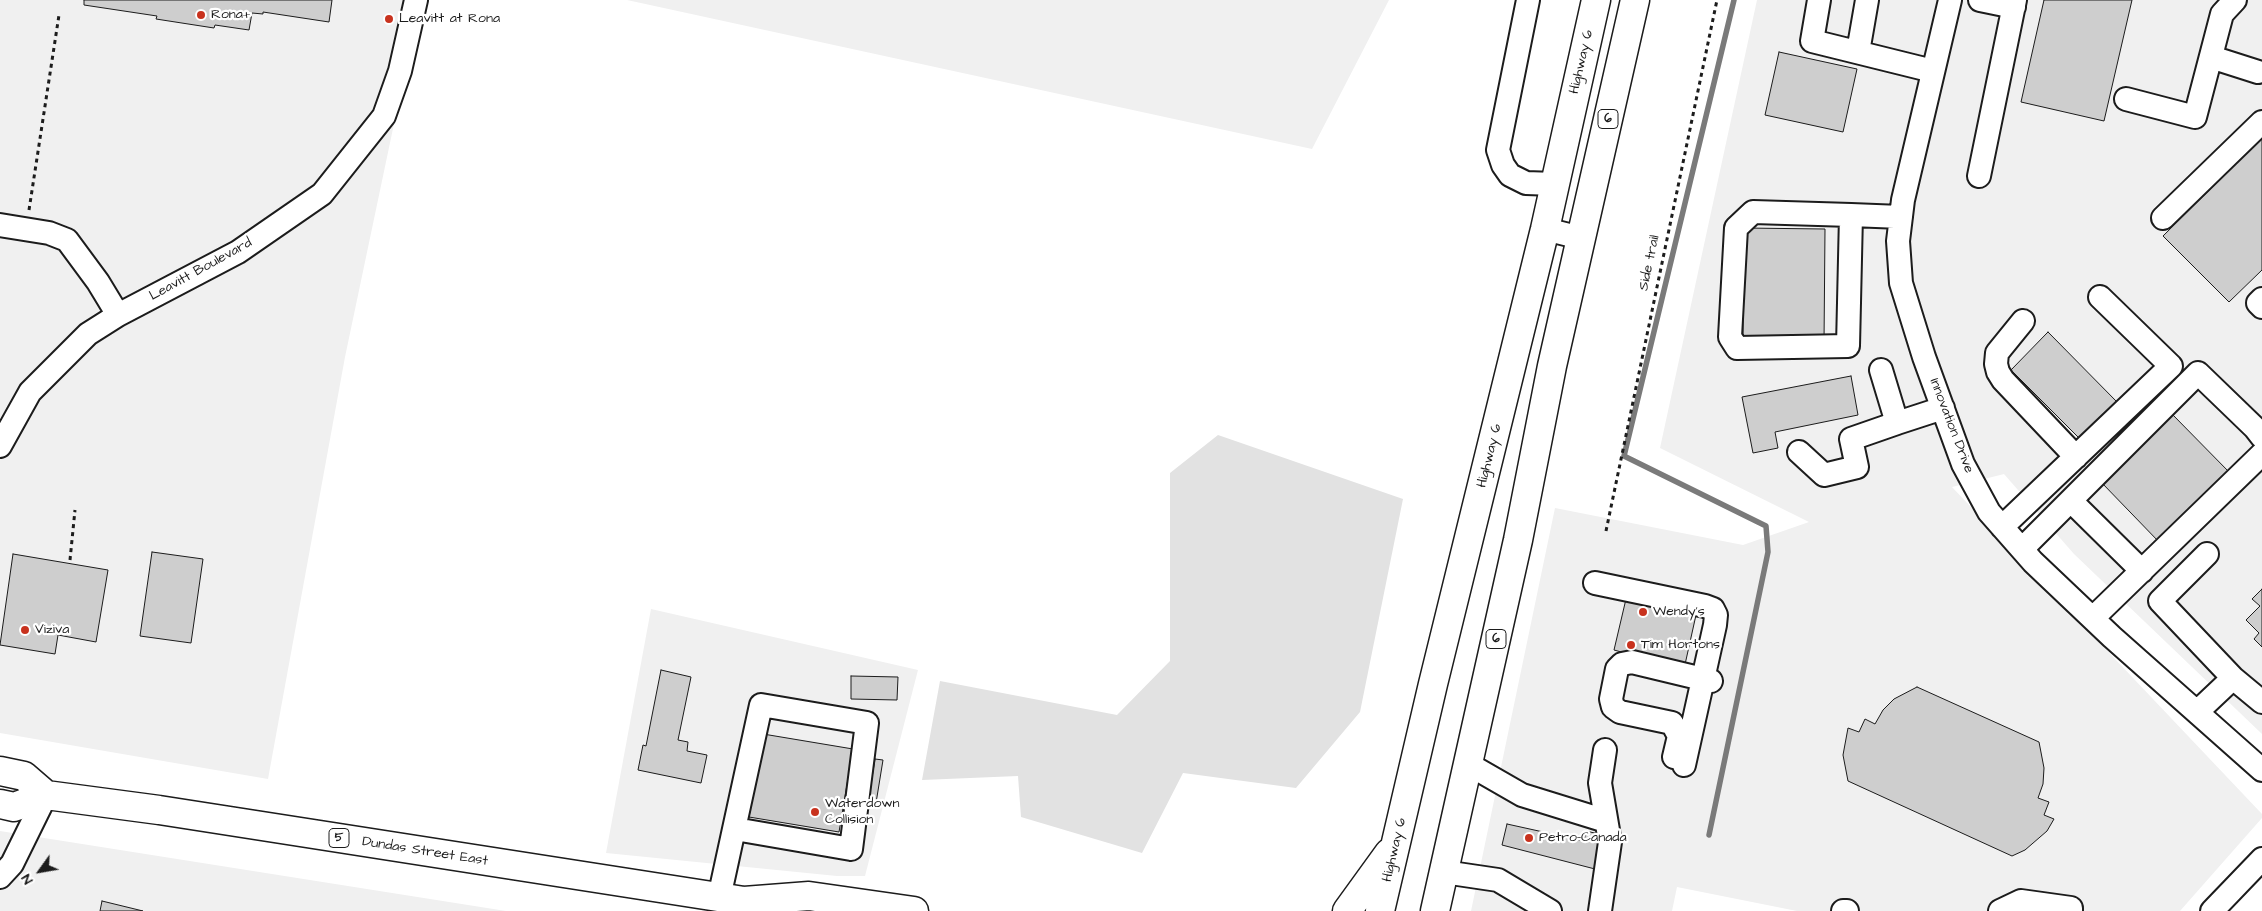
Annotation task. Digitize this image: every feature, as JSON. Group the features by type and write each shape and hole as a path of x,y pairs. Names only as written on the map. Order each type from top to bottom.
{"main road":[{"name":"Highway 6","path":"1380,911 1545,229 1596,0"},
{"name":"6","path":"1435,911 1518,540 1552,366 1635,0"},
{"path":"0,771 24,776 46,795"},
{"name":"Dundas Street East","path":"0,804 14,807 46,795 159,810 732,900 770,911"},
{"path":"1347,911 1397,842"},
{"name":"Dundas Street East","path":"732,900 809,896 914,911"}],"street":[{"name":"Leavitt Boulevard","path":"0,446 30,392 88,334 118,315 238,252 322,194 384,116 400,71 416,0"},
{"path":"1528,0 1498,150 1503,165 1510,175 1526,183 1555,184"},
{"path":"1819,0 1812,41 1933,71"},
{"path":"1858,52 1867,0"},
{"name":"Innovation Drive","path":"1950,0 1903,200 1898,241 1901,283 1924,357 1963,464 1989,512 2022,550 2093,618 2262,770"},
{"path":"1979,176 2015,4 1980,0"},
{"path":"2126,99 2195,117 2222,14 2235,0"},
{"path":"2211,57 2258,72"},
{"path":"2162,218 2262,122"},
{"path":"1851,215 1848,346 1737,348 1730,337 1736,228 1752,212 1851,215 1901,217"},
{"path":"0,225 49,233 67,240 118,315"},
{"path":"1545,229 1581,238"},
{"path":"2002,527 2171,366 2100,297"},
{"path":"2262,299 2258,303 2262,306"},
{"path":"2022,322 1998,353 1996,364 1998,372 2003,380 2076,457"},
{"path":"1881,370 1897,423"},
{"path":"2022,550 2198,373 2255,428 2262,438"},
{"path":"1799,452 1824,475 1857,467 1851,439 1943,408"},
{"path":"2093,618 2262,454"},
{"path":"2071,501 2142,571"},
{"path":"2206,554 2160,601 2233,678 2262,702"},
{"path":"1595,582 1705,606 1713,609 1716,615 1707,680 1678,764 1679,736 1672,723 1620,712 1613,707 1611,699 1617,670 1622,664 1632,662 1707,680"},
{"path":"2197,712 2233,678"},
{"path":"732,900 735,830 761,705 867,723 851,849 735,830"},
{"path":"1600,911 1610,842 1600,783 1605,750"},
{"path":"1468,764 1522,795 1606,821"},
{"path":"0,877 12,864 46,795"},
{"path":"2212,911 2262,859"},
{"path":"1444,872 1498,880 1550,911"},
{"path":"2000,911 2021,901 2071,908 2071,911"}],"path":[{"name":"Side trail","path":"1606,532 1717,0"},
{"path":"26,230 59,15"},
{"path":"70,560 75,510"}],"shaded area":[{"path":"0,0 420,0 345,357 268,779 0,733"},
{"path":"627,0 1389,0 1312,149"},
{"path":"1757,0 2262,0 2262,734 2074,554 2004,474 1952,487 2262,814 2262,818 2180,911 1797,911 1677,887 1672,911 1471,911 1555,508 1743,545 1809,522 1660,448"},
{"path":"1218,435 1403,499 1360,712 1296,788 1183,773 1142,853 1021,817 1018,776 922,780 940,681 1117,715 1170,661 1170,473"},
{"path":"651,609 918,670 865,876 837,876 606,853"},
{"path":"0,831 506,911 0,911"}],"building":[{"name":"Rona+","path":"84,0 332,0 329,22 263,12 263,14 252,13 249,30 215,25 214,28 156,19 157,16 84,5"},
{"path":"2044,0 2132,0 2104,121 2021,102"},
{"path":"1779,52 1857,69 1843,132 1765,115"},
{"path":"2262,138 2262,270 2229,302 2163,236"},
{"path":"1743,228 1825,229 1824,343 1743,343"},
{"path":"2048,332 2118,403 2081,440 2011,370"},
{"path":"1851,376 1858,415 1775,432 1778,448 1753,453 1742,397"},
{"path":"2171,413 2231,474 2160,543 2101,482"},
{"path":"152,552 203,559 191,643 140,636"},
{"path":"13,554 108,570 96,642 58,635 55,654 0,645"},
{"path":"2262,589 2262,647 2254,639 2259,633 2246,620 2260,606 2252,599"},
{"path":"1626,599 1696,615 1684,669 1614,650"},
{"path":"661,670 691,677 678,740 688,742 687,751 707,755 701,783 638,770 643,745 646,746"},
{"path":"851,676 898,677 897,700 851,699"},
{"path":"1917,687 2039,742 2044,768 2043,784 2038,798 2049,802 2044,815 2054,819 2047,831 2025,850 2012,856 1848,781 1843,755 1848,728 1859,732 1865,719 1875,724 1883,710 1894,699"},
{"path":"763,734 853,749 839,832 749,817"},
{"path":"875,759 883,760 876,803 868,802"},
{"path":"1507,824 1584,841 1586,831 1603,835 1595,869 1502,845"},
{"path":"102,901 143,911 100,911"}],"waterway":[{"path":"1709,835 1768,552 1766,526 1624,456 1734,0"}],"place":[{"name":"Rona+","path":"201,15"},
{"name":"Leavitt at Rona","path":"389,19"},
{"name":"Wendy's","path":"1643,612"},
{"name":"Viziva","path":"25,630"},
{"name":"Tim Hortons","path":"1631,645"},
{"name":"Waterdown Collision","path":"815,812"},
{"name":"Petro-Canada","path":"1529,838"}]}
